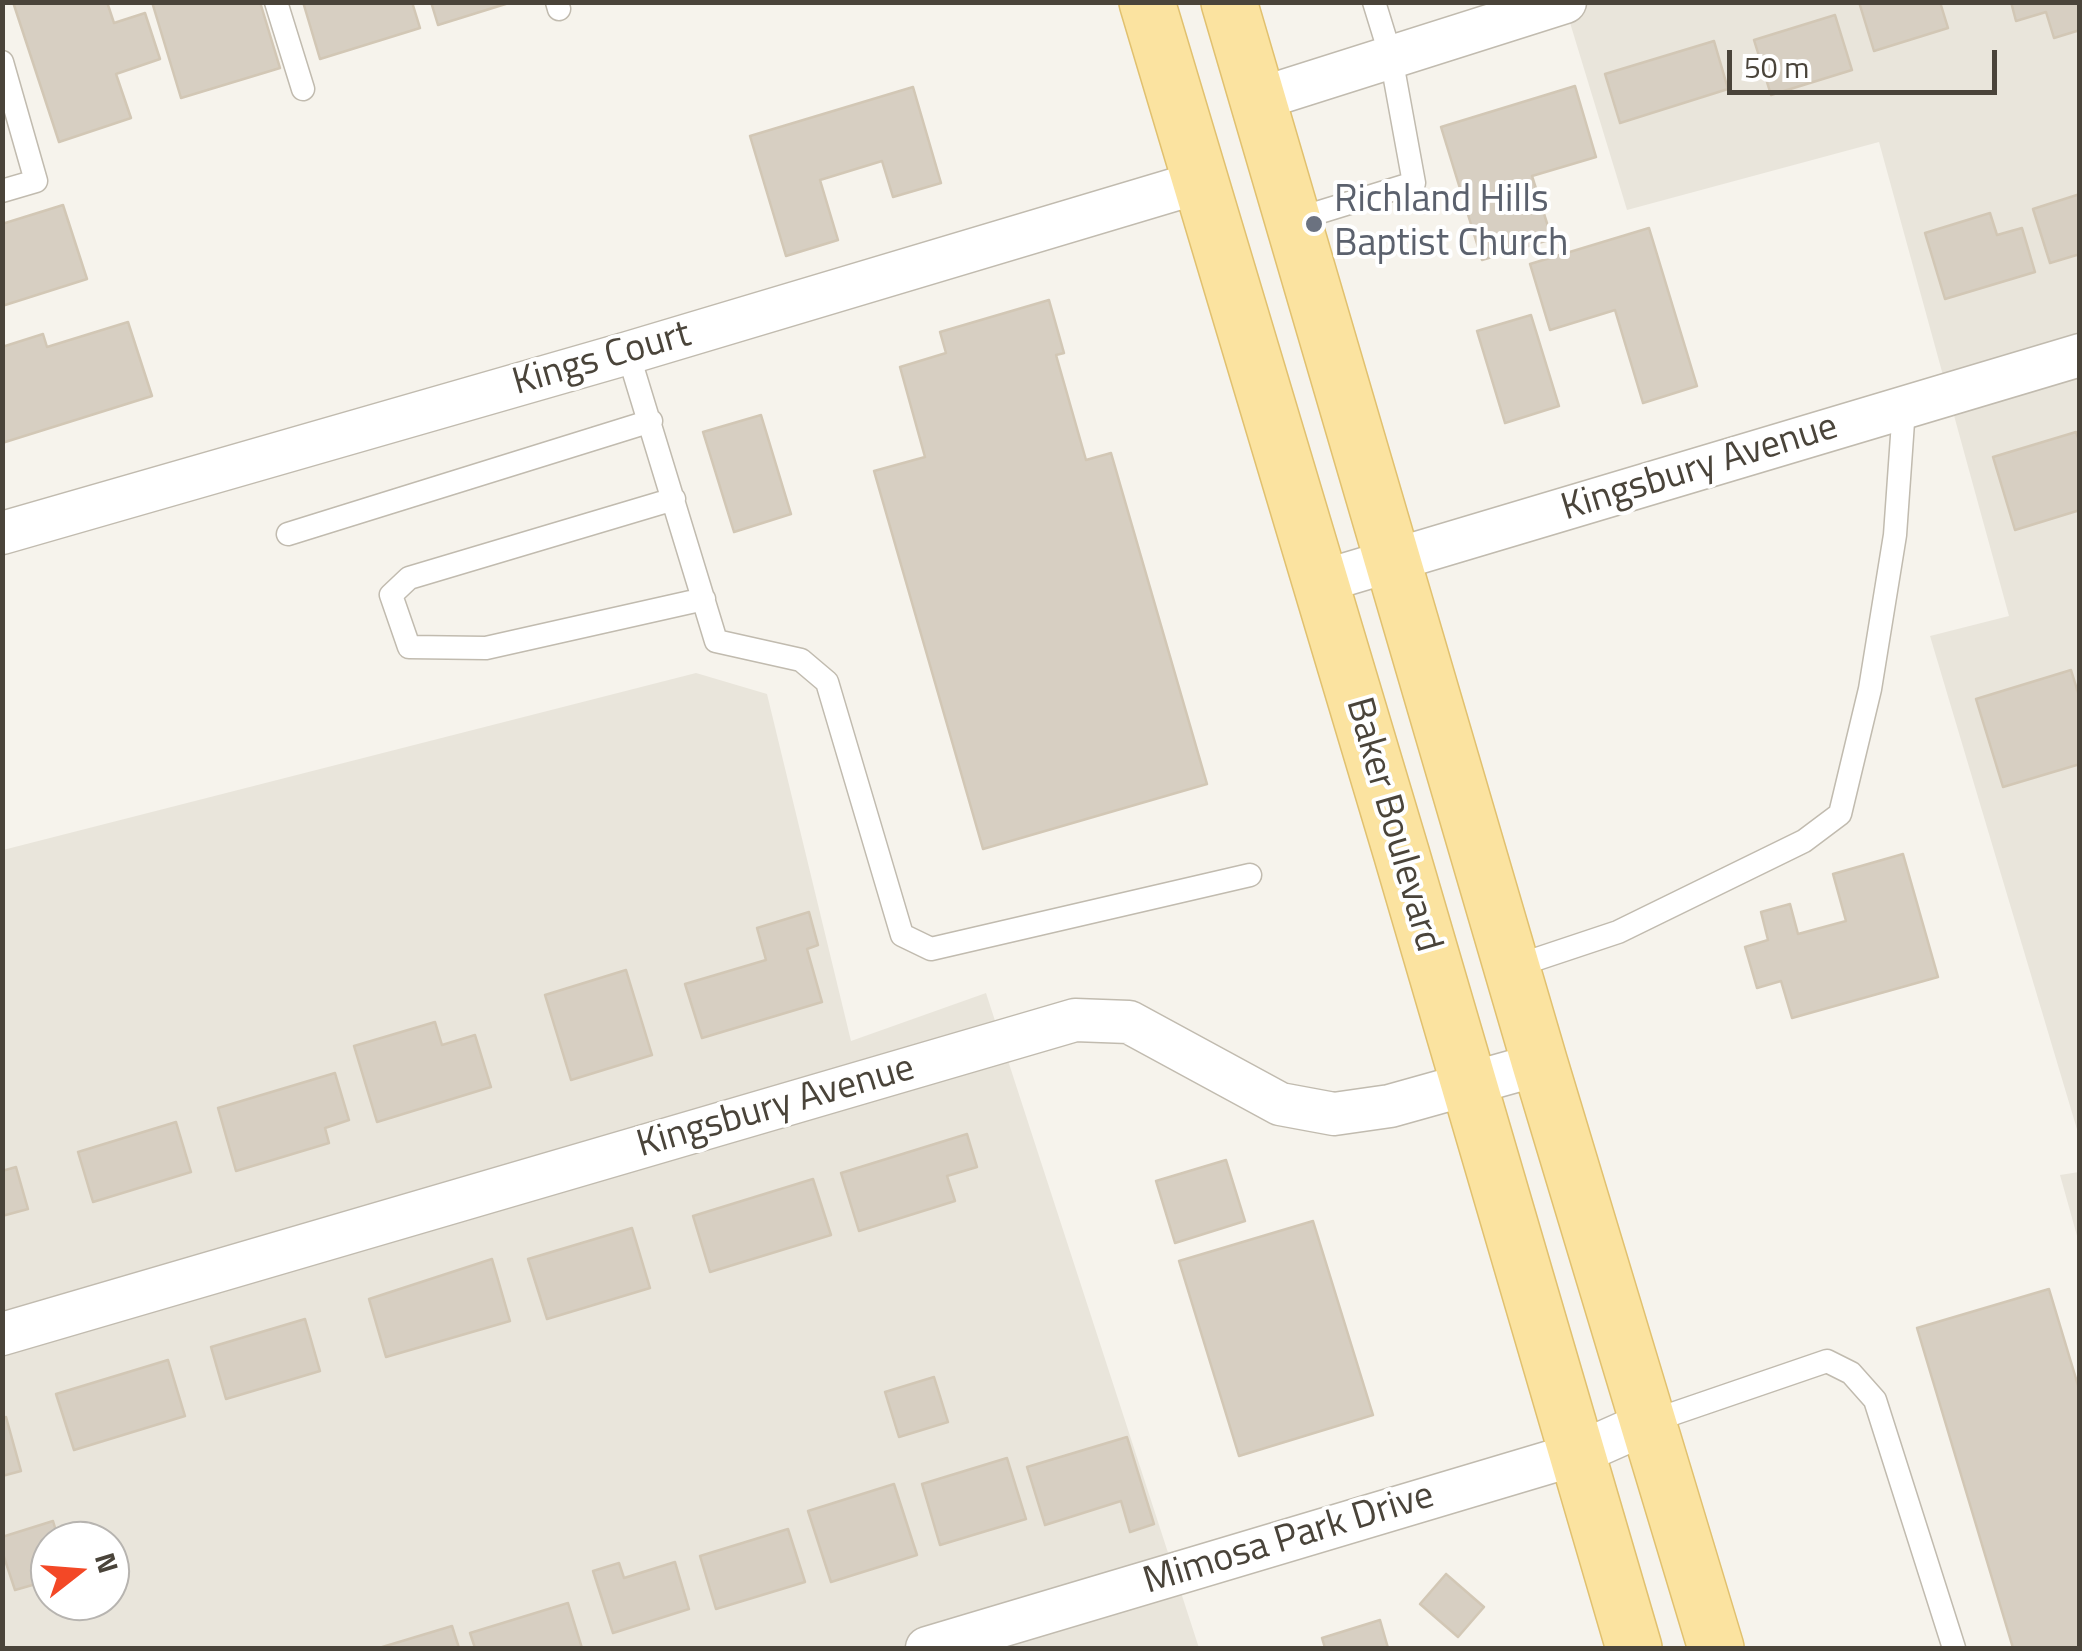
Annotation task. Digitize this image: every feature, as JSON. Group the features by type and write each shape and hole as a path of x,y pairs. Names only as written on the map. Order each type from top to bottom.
{"main road":[{"name":"Baker Boulevard","path":"1146,2 1634,1648"},
{"name":"Baker Boulevard","path":"1230,2 1540,1064 1716,1648"}],"street":[{"path":"1258,99 1566,2"},
{"name":"Kings Court","path":"2,534 1200,182"},
{"name":"Kingsbury Avenue","path":"1320,582 2080,355"},
{"name":"Kingsbury Avenue","path":"2,1334 1075,1020 1130,1022 1280,1104 1334,1114 1390,1106 1540,1064"},
{"name":"Mimosa Park Drive","path":"927,1648 1576,1454 1648,1422"}],"lane":[{"path":"276,2 303,89"},
{"path":"1294,220 1414,183 1391,57 1374,2"},
{"path":"2,62 36,181 2,191"},
{"path":"628,353 716,640 801,660 827,682 902,935 931,949 1250,874"},
{"path":"1513,967 1618,932 1804,841 1840,814 1874,670 1895,534 1904,408"},
{"path":"288,534 651,421"},
{"path":"674,499 409,578 391,596 408,647 486,648 704,599"},
{"path":"1648,1422 1827,1361 1851,1373 1875,1400 1954,1648"}],"shaded area":[{"path":"1564,3 2079,3 2079,1136 1930,636 2009,616 1879,142 1627,210"},
{"path":"696,673 767,694 851,1041 986,993 1199,1648 3,1648 3,850"},
{"path":"2080,1172 2079,1243 2060,1175"}],"building":[{"path":"13,2 107,2 114,23 145,13 160,59 116,74 131,118 59,142"},
{"path":"152,2 260,2 280,68 181,98"},
{"path":"303,2 412,2 420,28 320,59"},
{"path":"431,2 512,2 438,25"},
{"path":"1859,2 1940,2 1948,28 1874,51"},
{"path":"2011,2 2080,2 2080,30 2054,38 2046,12 2016,21"},
{"path":"1835,15 1852,70 1771,95 1754,40"},
{"path":"1714,41 1728,89 1620,123 1605,74"},
{"path":"1575,86 1596,157 1532,176 1552,239 1482,260 1441,127"},
{"path":"913,87 941,183 893,197 882,161 820,180 838,240 786,256 750,136"},
{"path":"2080,194 2080,254 2050,263 2033,209"},
{"path":"63,205 87,279 2,306 2,224"},
{"path":"1990,213 1997,235 2022,228 2035,272 1945,299 1925,233"},
{"path":"1649,228 1697,386 1643,403 1615,310 1550,330 1530,264"},
{"path":"1049,300 1064,353 1056,355 1086,460 1111,453 1207,784 983,849 874,471 925,457 900,367 946,353 940,332"},
{"path":"1531,315 1559,406 1505,423 1477,331"},
{"path":"128,322 152,396 2,443 2,347 43,334 47,347"},
{"path":"761,415 791,514 734,532 703,432"},
{"path":"2076,432 2080,443 2080,510 2015,530 1993,457"},
{"path":"2071,670 2080,699 2080,764 2003,787 1976,699"},
{"path":"1903,854 1938,977 1792,1018 1781,981 1757,988 1745,947 1768,940 1761,912 1790,904 1798,934 1846,921 1833,874"},
{"path":"809,912 818,945 807,949 822,1002 702,1038 685,984 766,960 757,928"},
{"path":"626,970 652,1055 571,1080 545,995"},
{"path":"435,1022 442,1045 475,1035 491,1087 377,1122 354,1046"},
{"path":"335,1073 349,1120 325,1128 329,1143 236,1171 218,1108"},
{"path":"176,1122 191,1172 93,1202 78,1152"},
{"path":"967,1134 977,1167 947,1176 955,1201 859,1231 841,1173"},
{"path":"1226,1160 1245,1221 1175,1243 1156,1181"},
{"path":"16,1167 28,1209 2,1216 2,1171"},
{"path":"813,1179 831,1235 710,1272 693,1216"},
{"path":"1313,1221 1373,1415 1239,1456 1179,1261"},
{"path":"632,1228 650,1288 547,1319 528,1259"},
{"path":"492,1259 510,1321 386,1357 369,1299"},
{"path":"2049,1289 2080,1392 2080,1648 2013,1648 1917,1328"},
{"path":"305,1319 320,1371 226,1399 211,1347"},
{"path":"168,1360 185,1416 74,1450 56,1394"},
{"path":"934,1377 948,1422 899,1437 885,1392"},
{"path":"6,1417 21,1471 2,1476 2,1418"},
{"path":"1127,1437 1154,1524 1130,1532 1121,1501 1045,1525 1027,1467"},
{"path":"1007,1458 1026,1519 940,1545 922,1484"},
{"path":"894,1484 917,1555 831,1582 808,1511"},
{"path":"30,1528 30,1586 15,1590 2,1551 2,1537"},
{"path":"788,1529 805,1582 716,1609 700,1556"},
{"path":"675,1562 689,1609 613,1633 593,1571 619,1563 624,1578"},
{"path":"1446,1574 1484,1607 1458,1637 1420,1604"},
{"path":"568,1603 582,1648 475,1648 470,1633"},
{"path":"1380,1620 1388,1648 1325,1648 1322,1638"},
{"path":"452,1626 459,1648 379,1648"}],"place":[{"name":"Richland Hills Baptist Church","path":"1314,224"}]}
